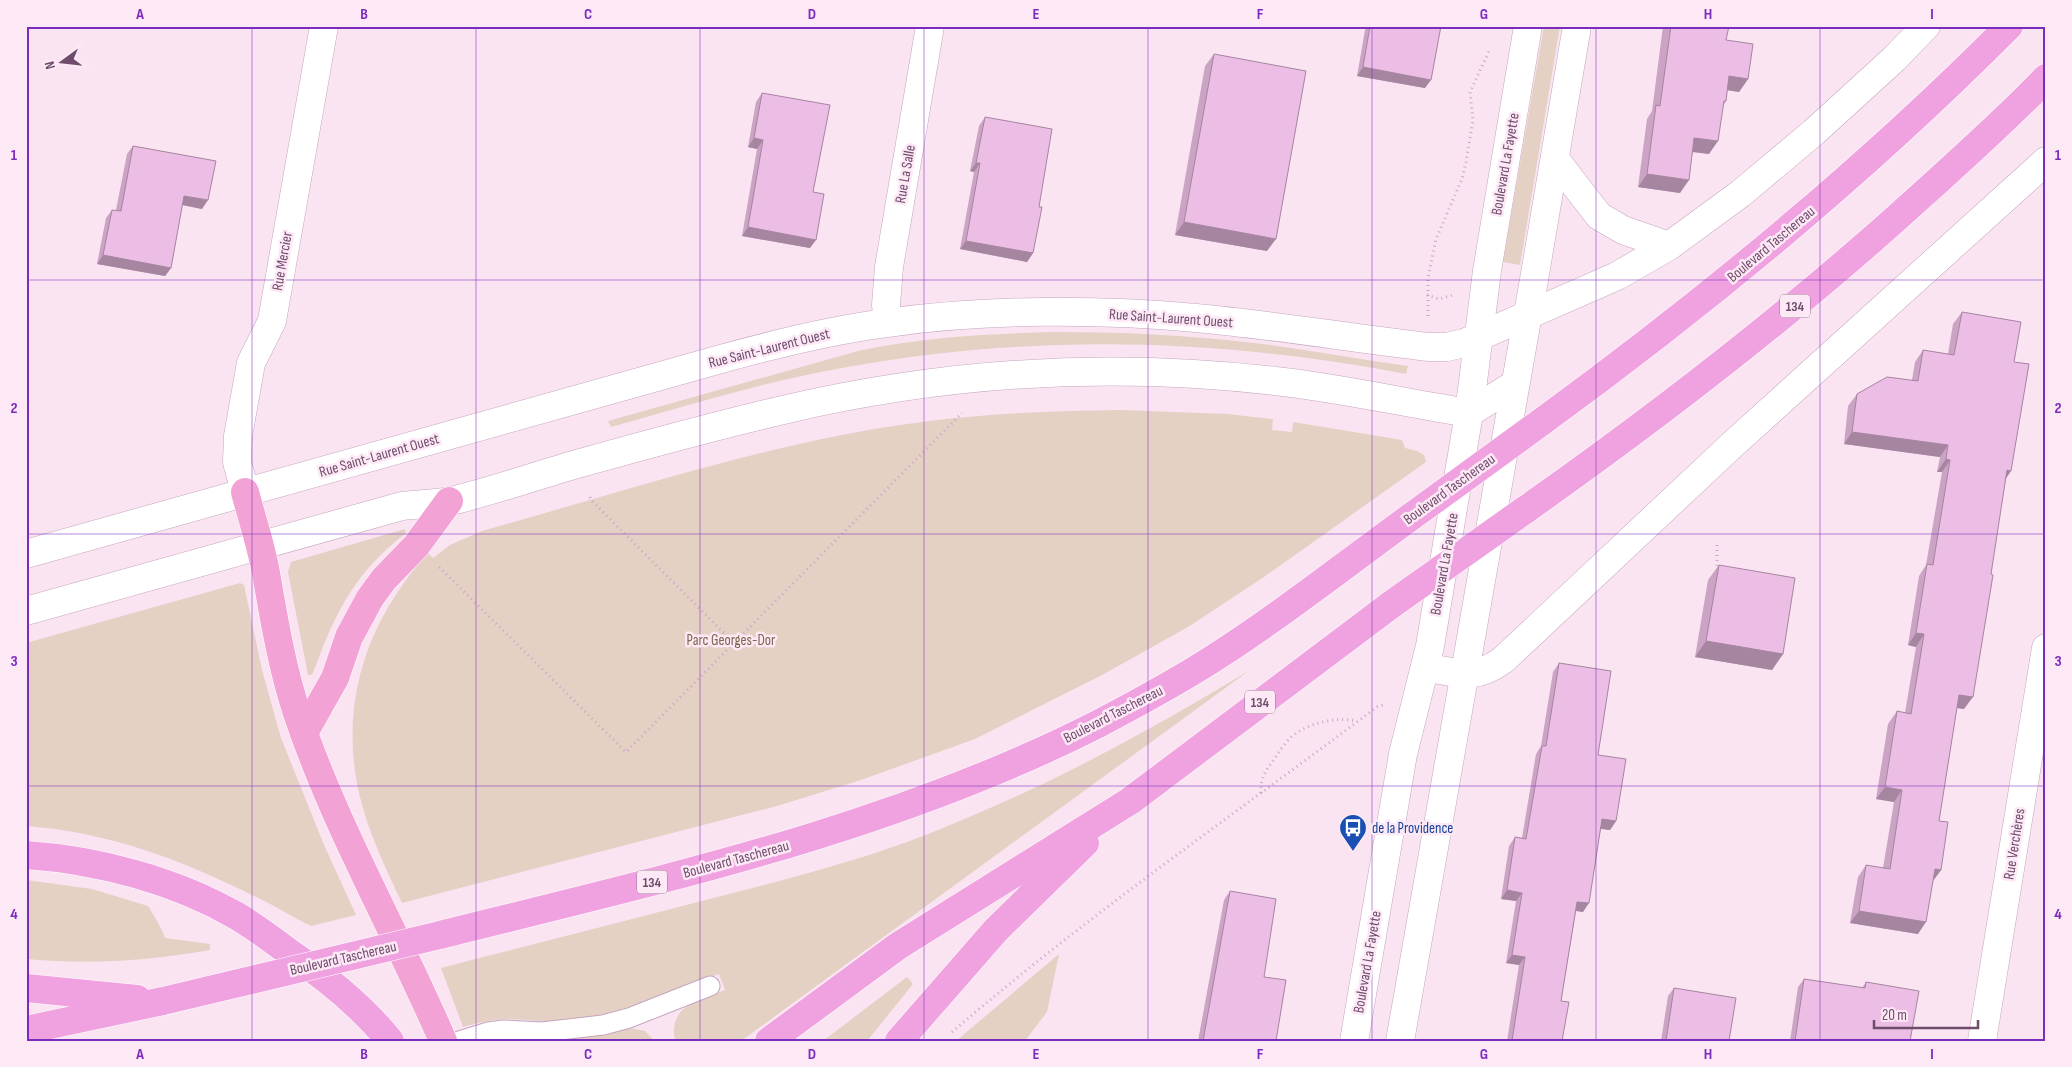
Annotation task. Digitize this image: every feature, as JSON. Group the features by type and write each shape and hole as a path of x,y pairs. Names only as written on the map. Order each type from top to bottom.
{"highway":[{"name":"Boulevard Taschereau","path":"26,988 163,1001 440,935 787,846 888,813 982,777 1096,724 1210,661 1244,638 1674,324 1805,217 1901,131 2009,26"},
{"name":"134","path":"1130,801 1392,604 1666,408 1786,314 1921,197 2046,78"},
{"path":"769,1041 898,946 1130,801"},
{"path":"899,1041 996,930 1036,889 1130,801"},
{"path":"26,855 76,861 145,877 209,902 237,917 329,980 390,1041"},
{"path":"26,1030 163,1001"}],"main road":[{"path":"245,492 259,545 283,664 304,733 344,835 419,984 443,1041"},
{"path":"304,733 335,678 349,637 370,598 384,579 416,546 449,501"}],"street":[{"name":"Rue Mercier","path":"245,492 236,453 251,363 272,321 324,26"},
{"name":"Rue La Salle","path":"888,322 886,305 889,267 930,26"},
{"name":"Boulevard La Fayette","path":"1354,1041 1403,754 1425,667 1469,413 1478,338 1528,26"},
{"path":"1400,1041 1577,26"},
{"path":"1528,314 1617,276 1670,246 1740,194 1814,132 1894,59 1926,26"},
{"path":"1555,159 1599,216 1623,230 1670,246"},
{"path":"1425,667 1465,674 1489,670 1510,653 1725,452 2046,161"},
{"name":"Rue Saint-Laurent Ouest","path":"26,554 744,352 820,334 888,322 1004,314 1104,313 1222,320 1429,347 1447,347 1478,338 1528,314"},
{"path":"26,611 402,506 449,501 596,459 782,410 861,394 985,376 1113,372 1231,376 1307,385 1469,413 1515,384"},
{"name":"Rue Verchères","path":"1982,1041 2046,648"}],"lane":[{"path":"459,1041 488,1032 504,1030 542,1032 604,1025 628,1018 710,986"}],"path":[{"path":"1427,295 1428,278 1436,239 1462,178 1466,162 1473,120 1470,92 1495,40"},
{"path":"436,564 626,752 963,412"},
{"path":"590,496 591,500 734,643"},
{"path":"1716,572 1717,543"},
{"path":"948,1035 1026,971 1261,792 1377,707"},
{"path":"1261,792 1262,777 1287,742 1298,732 1316,724 1341,719 1358,721"}],"green space":[{"path":"1544,26 1560,26 1520,265 1503,262"},
{"path":"1053,332 1154,334 1229,340 1408,366 1406,374 1261,353 1189,347 1116,344 1044,345 972,350 826,371 691,404 611,427 608,421 858,351 882,346 930,339"},
{"name":"Parc Georges-Dor","path":"1121,410 1227,414 1273,419 1272,430 1292,432 1293,422 1402,440 1405,448 1424,455 1426,462 1264,577 1188,627 1102,675 975,739 861,780 777,806 402,903 378,851 360,797 354,763 353,730 362,666 373,636 388,607 406,580 428,553 433,558 450,545 482,531 645,484 811,441 866,430 972,416"},
{"path":"405,529 406,533 373,563 348,596 338,613 313,673 308,675 288,572 291,562"},
{"path":"240,583 244,585 262,670 281,738 324,845 356,915 311,926 227,883 144,850 86,834 26,826 26,643"},
{"path":"1250,670 741,1041 675,1041 674,1029 676,1020 681,1012 696,1001 725,990 719,974 663,996 605,1014 565,1021 502,1019 463,1027 441,968 785,879 843,863 928,834 1011,799 1092,759 1172,716"},
{"path":"26,880 92,889 148,906 165,938 210,944 210,950 118,961 73,962 26,959"},
{"path":"1059,954 1047,1012 1025,1041 956,1041"},
{"path":"907,977 913,984 867,1041 823,1041"},
{"path":"629,1028 645,1031 655,1041 544,1041 580,1038"}],"building":[{"path":"1370,26 1441,26 1431,80 1363,67"},
{"path":"1671,26 1729,26 1726,40 1753,44 1748,79 1729,76 1718,141 1694,138 1689,180 1647,174 1656,105 1660,106"},
{"path":"1214,54 1306,71 1276,239 1184,222"},
{"path":"762,93 830,105 813,192 824,194 816,240 748,227 763,140 754,138"},
{"path":"985,117 1052,129 1039,207 1042,207 1033,253 966,241 980,163 976,163"},
{"path":"133,146 216,161 208,200 184,196 171,268 103,255 112,210 121,211"},
{"path":"1962,312 2021,322 2014,362 2029,364 2011,471 2007,470 1991,574 1993,575 1973,697 1959,695 1939,821 1948,822 1941,870 1935,869 1926,922 1859,911 1866,865 1890,869 1902,790 1885,787 1897,711 1911,714 1924,634 1916,633 1927,564 1933,565 1950,460 1946,459 1948,445 1852,432 1857,394 1887,377 1918,381 1923,350 1954,355"},
{"path":"1719,565 1795,578 1783,654 1706,641"},
{"path":"1559,663 1611,671 1598,755 1626,759 1616,821 1602,819 1589,903 1577,902 1561,1001 1569,1002 1562,1041 1512,1041 1525,957 1512,955 1522,893 1507,890 1515,837 1526,839 1542,746 1546,746"},
{"path":"1230,891 1276,899 1264,977 1286,980 1276,1041 1203,1041"},
{"path":"1804,979 1865,988 1866,982 1919,991 1910,1041 1795,1041"},
{"path":"1674,988 1736,998 1729,1041 1666,1041"}],"place":[{"name":"de la Providence","path":"1353,852"}]}
